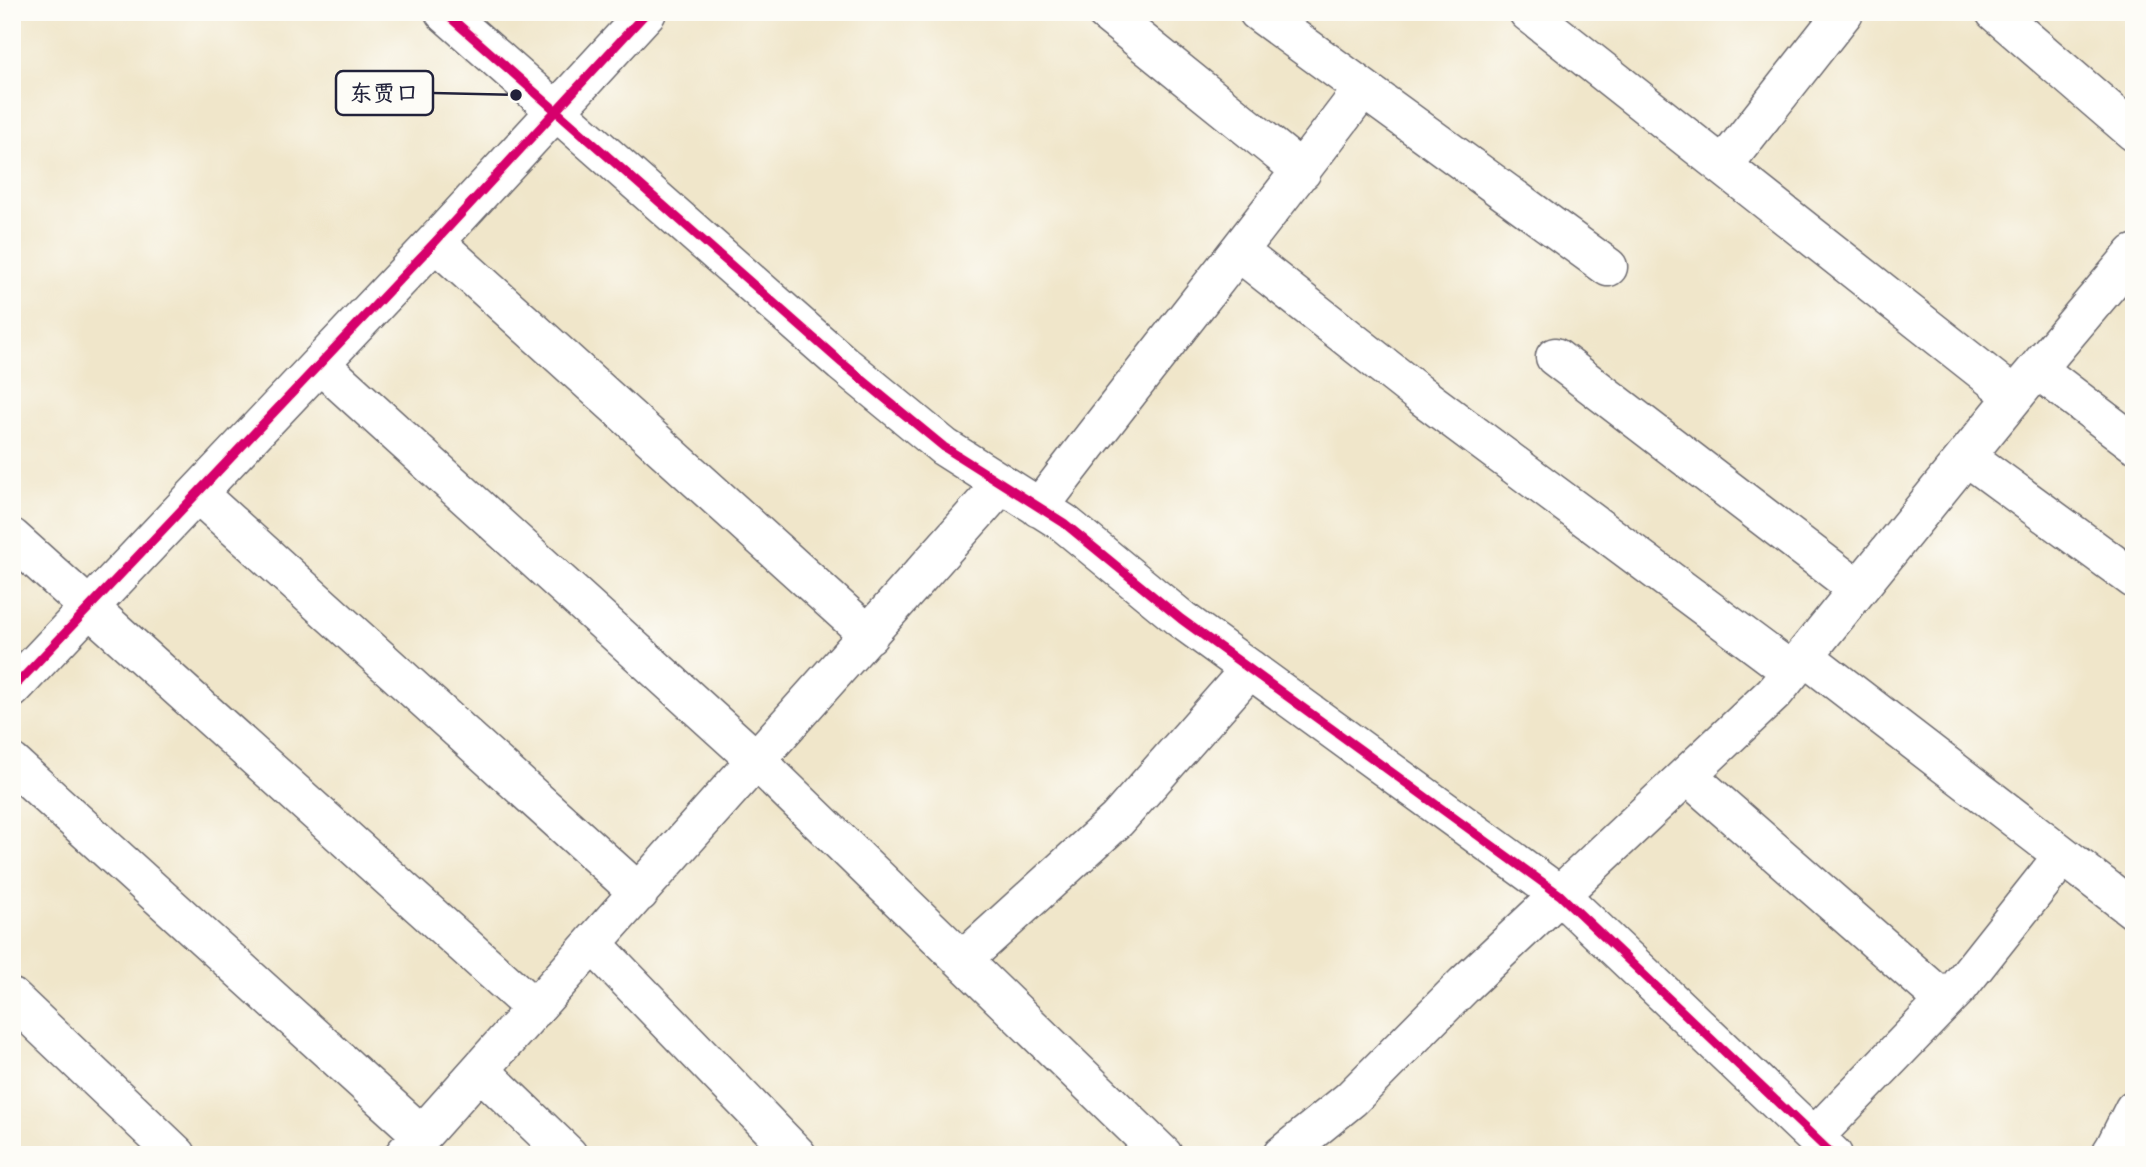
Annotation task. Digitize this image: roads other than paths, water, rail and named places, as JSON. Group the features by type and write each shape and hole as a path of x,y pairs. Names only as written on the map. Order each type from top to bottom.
{"street":[{"path":"444,12 562,104 956,438 1002,484 1064,523 1181,619 1560,895 1823,1146 1959,986 2062,856"},
{"path":"467,12 562,104"},
{"path":"12,690 435,242 647,12"},
{"path":"1105,12 1301,171"},
{"path":"1258,12 1608,267"},
{"path":"1528,12 1723,166 2026,382 2134,443"},
{"path":"1723,166 1844,12"},
{"path":"1995,12 2134,132"},
{"path":"1040,508 1363,89"},
{"path":"435,242 869,635"},
{"path":"1239,252 1418,393 1797,664 2134,910"},
{"path":"1282,1155 1351,1099 1465,984 1774,693 2026,382 2134,254"},
{"path":"1555,358 1858,589"},
{"path":"320,364 757,761 1163,1155"},
{"path":"1966,456 2134,579"},
{"path":"12,763 413,1145 1002,484"},
{"path":"198,494 639,893"},
{"path":"12,538 535,1009"},
{"path":"962,960 1116,820 1250,669"},
{"path":"1687,775 1945,1001"},
{"path":"593,944 797,1155"},
{"path":"12,998 177,1155"},
{"path":"480,1070 568,1155"},
{"path":"2110,1155 2134,1109"}],"place":[{"name":"东贾口","path":"516,95"}]}
